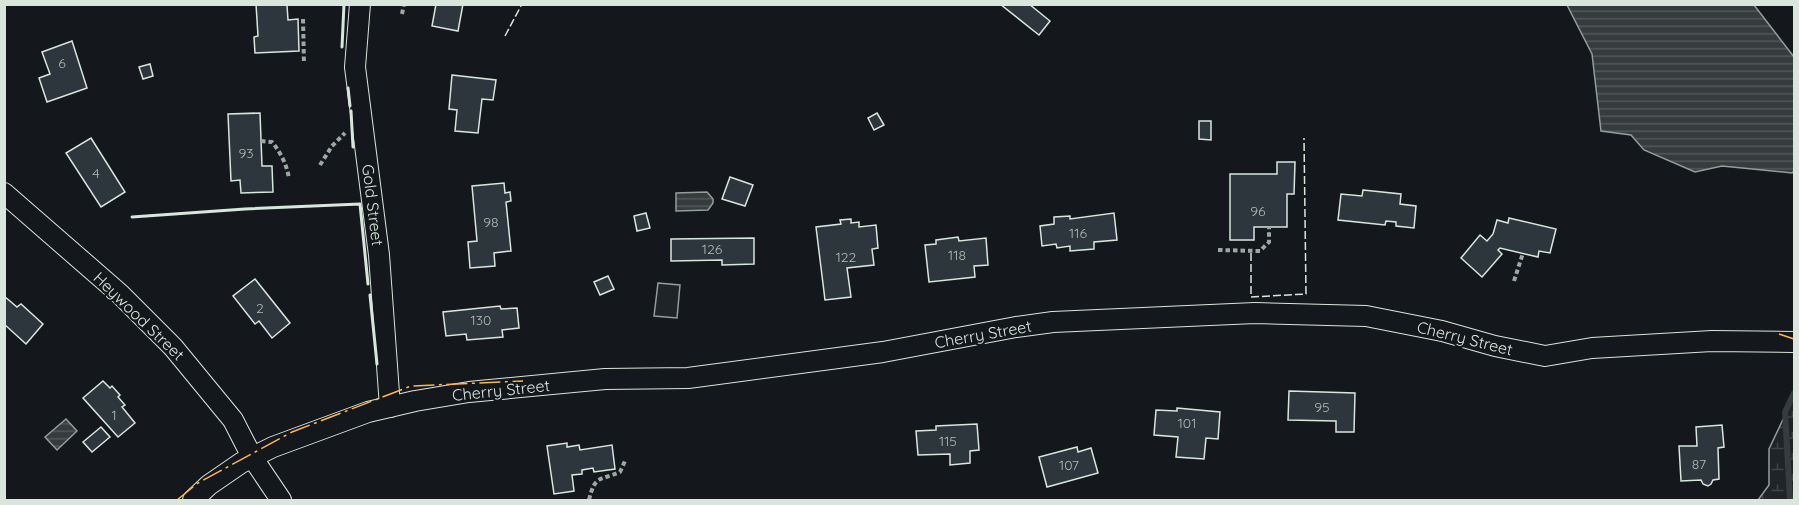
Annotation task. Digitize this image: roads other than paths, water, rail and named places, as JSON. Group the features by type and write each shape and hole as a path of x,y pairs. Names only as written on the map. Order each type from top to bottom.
{"street":[{"name":"Gold Street","path":"360,4 355,67 379,255 390,407"},
{"name":"Heywood Street","path":"4,193 120,294 173,346 222,404 252,457 281,501"},
{"name":"Cherry Street","path":"193,501 209,485 252,457 337,422 390,407 499,389 617,378 688,378 883,352 1016,327 1092,319 1255,312 1366,316 1442,331 1495,346 1545,356 1592,348 1712,341 1794,342"}],"waterway":[{"path":"1790,500 1785,412 1794,393"}]}
